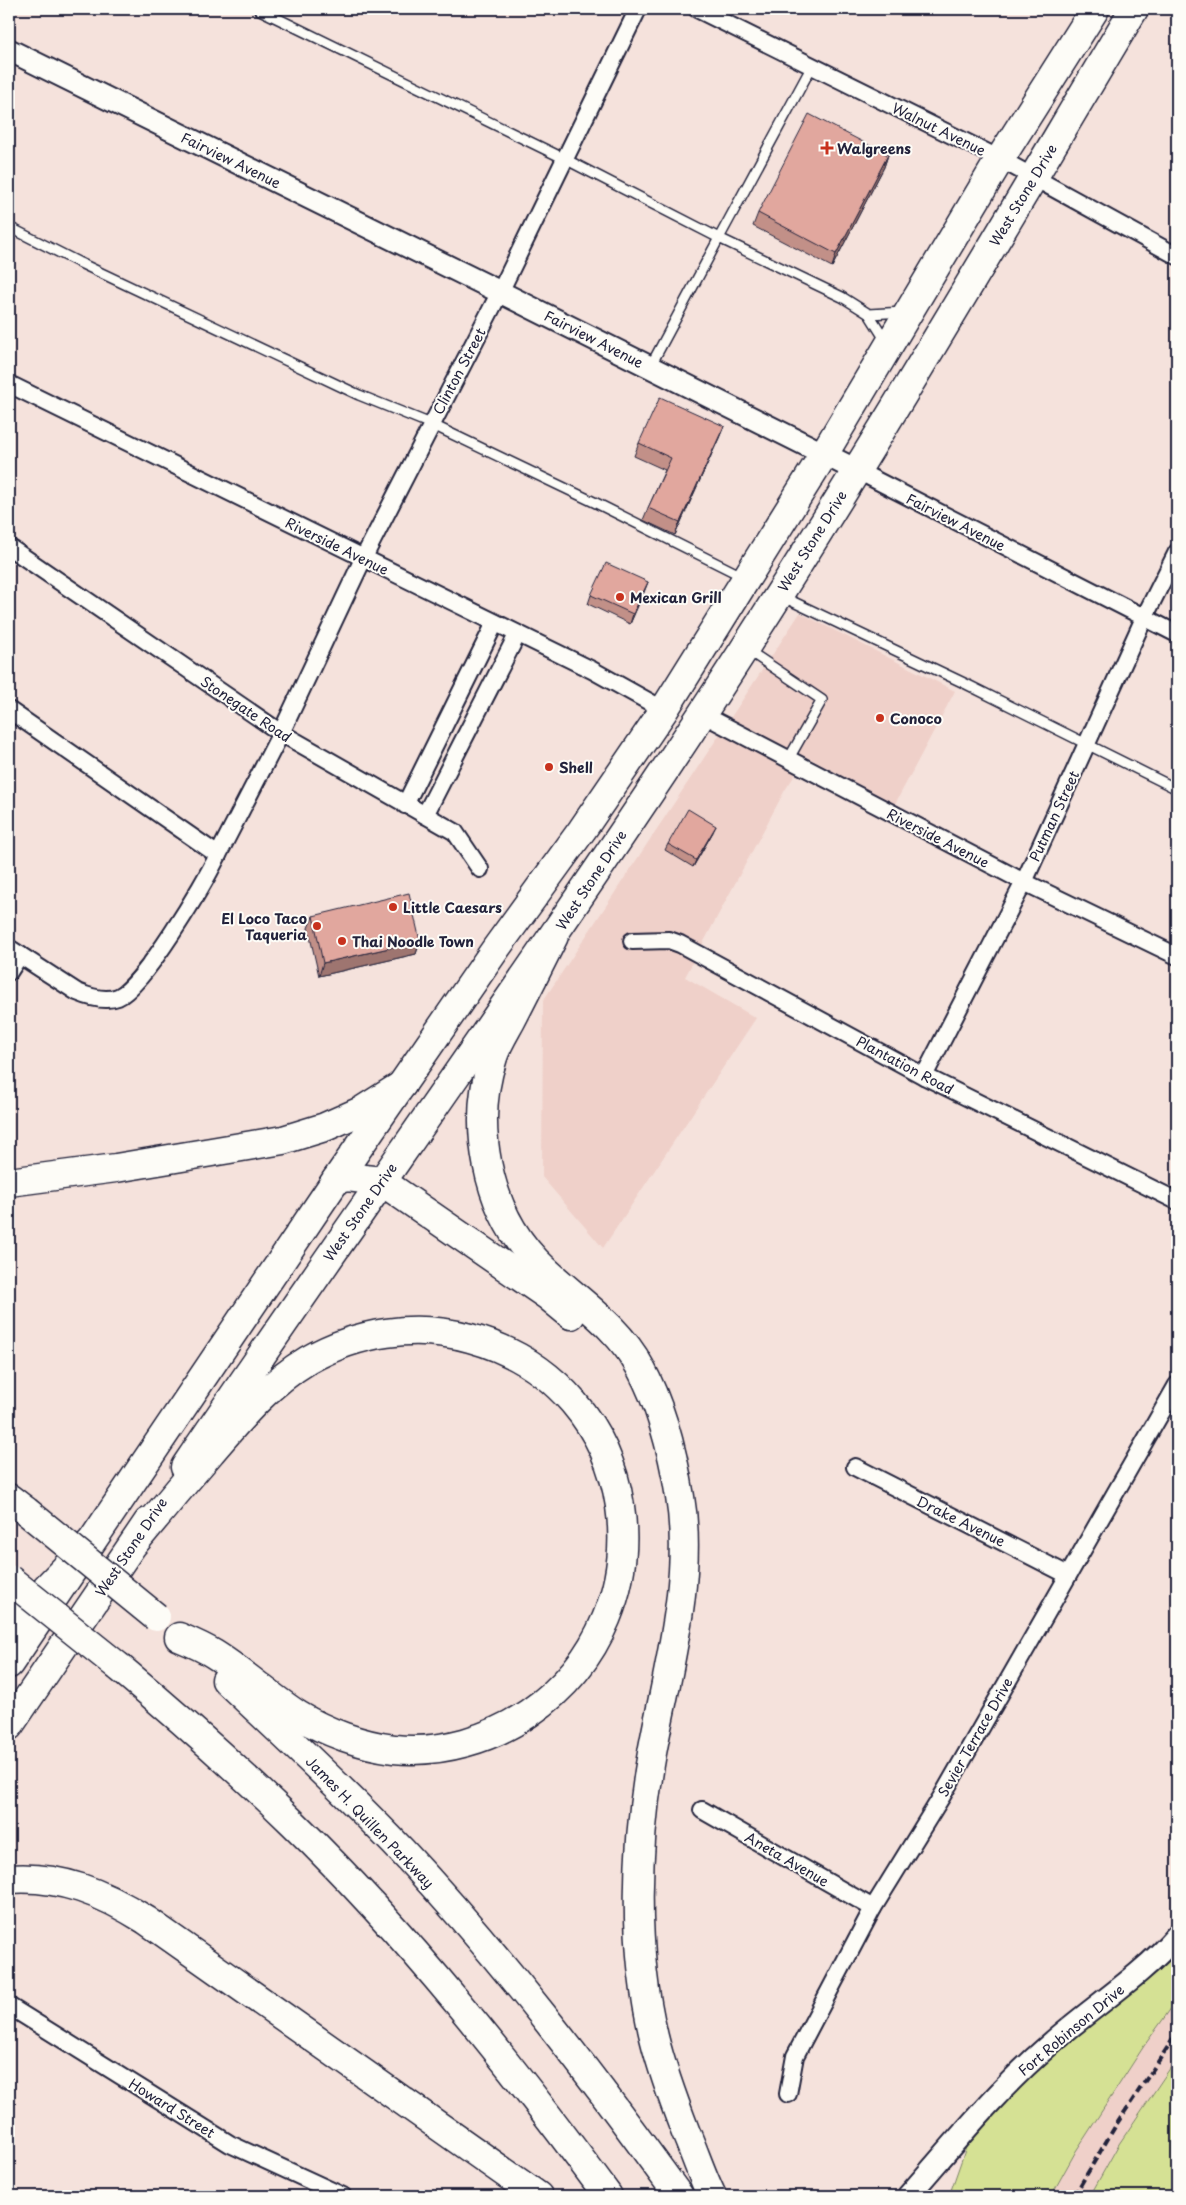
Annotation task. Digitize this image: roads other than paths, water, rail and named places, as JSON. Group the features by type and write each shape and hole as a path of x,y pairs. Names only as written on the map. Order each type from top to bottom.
{"highway":[{"path":"9,1664 336,1180 664,710 824,454 1000,159 1095,9"},
{"name":"West Stone Drive","path":"9,1726 381,1182 554,936 702,714 779,595 856,470 1134,9"},
{"path":"702,714 697,689 743,614 746,578"},
{"path":"576,901 580,873 667,742 669,724 664,710"},
{"path":"554,936 493,1056 485,1092 482,1120 490,1171 496,1193 519,1239 535,1260 590,1307 621,1340 640,1367 660,1414 674,1462 683,1513 684,1554 680,1604 648,1774 642,1834 639,1903 644,1977 654,2035 672,2098 712,2196"},
{"path":"9,1182 116,1168 283,1140 326,1127 361,1111 402,1085"},
{"path":"336,1180 347,1177 381,1182 548,1296 590,1330 630,1373 660,1414"},
{"path":"135,1542 264,1391 309,1360 338,1345 364,1336 425,1329 453,1333 486,1342 508,1351 537,1367 561,1388 600,1441 612,1472 622,1509 623,1538 621,1562 613,1601 602,1628 586,1657 568,1680 546,1701 519,1720 490,1734 459,1744 430,1749 397,1749 371,1745 332,1733 298,1715 213,1653 179,1637"},
{"name":"James H. Quillen Parkway","path":"17,1504 179,1637 297,1748 402,1851 476,1934 548,2022 679,2196"},
{"path":"9,1626 90,1543"},
{"path":"9,1579 119,1667 197,1733 295,1824 382,1917 467,2013 608,2196"},
{"path":"9,1879 56,1880 85,1888 116,1901 154,1925 538,2196"}],"street":[{"name":"Clinton Street","path":"14,952 88,997 106,999 118,997 143,973 204,885 281,733 362,559 500,292 638,9"},
{"name":"Walnut Avenue","path":"697,9 1000,159 1177,256"},
{"name":"Fairview Avenue","path":"9,50 500,292 856,470 1177,634"},
{"name":"Riverside Avenue","path":"9,384 362,559 592,670 664,710"},
{"name":"Stonegate Road","path":"9,546 281,733 455,832 480,869"},
{"name":"Putman Street","path":"924,1076 1024,882 1144,618 1177,552"},
{"path":"405,805 495,623"},
{"path":"424,815 517,635"},
{"path":"9,710 218,855"},
{"name":"Riverside Avenue","path":"702,714 1024,882 1177,956"},
{"name":"Plantation Road","path":"632,941 668,940 680,944 924,1076 1177,1201"},
{"path":"9,972 14,952"},
{"name":"Sevier Terrace Drive","path":"788,2094 795,2056 873,1908 942,1796 1177,1385"},
{"name":"Drake Avenue","path":"854,1467 1068,1575"},
{"name":"Aneta Avenue","path":"702,1810 873,1908"},
{"name":"Fort Robinson Drive","path":"908,2196 1010,2082 1048,2045 1121,1988 1177,1935"},
{"name":"Howard Street","path":"9,2006 230,2144 344,2196"}],"lane":[{"path":"258,9 842,297 869,314 889,346"},
{"path":"649,367 812,66"},
{"path":"9,227 78,262 359,395 431,424 594,502 746,578"},
{"path":"869,314 909,312"},
{"path":"779,595 1177,789"},
{"path":"744,648 822,700 788,760"}],"railway":[{"path":"1074,2196 1116,2125 1177,2033"}],"place":[{"name":"Walgreens","path":"827,148"},
{"name":"Mexican Grill","path":"620,597"},
{"name":"Conoco","path":"880,718"},
{"name":"Shell","path":"549,767"},
{"name":"Little Caesars","path":"393,907"},
{"name":"El Loco Taco Taqueria","path":"317,926"},
{"name":"Thai Noodle Town","path":"342,941"}]}
